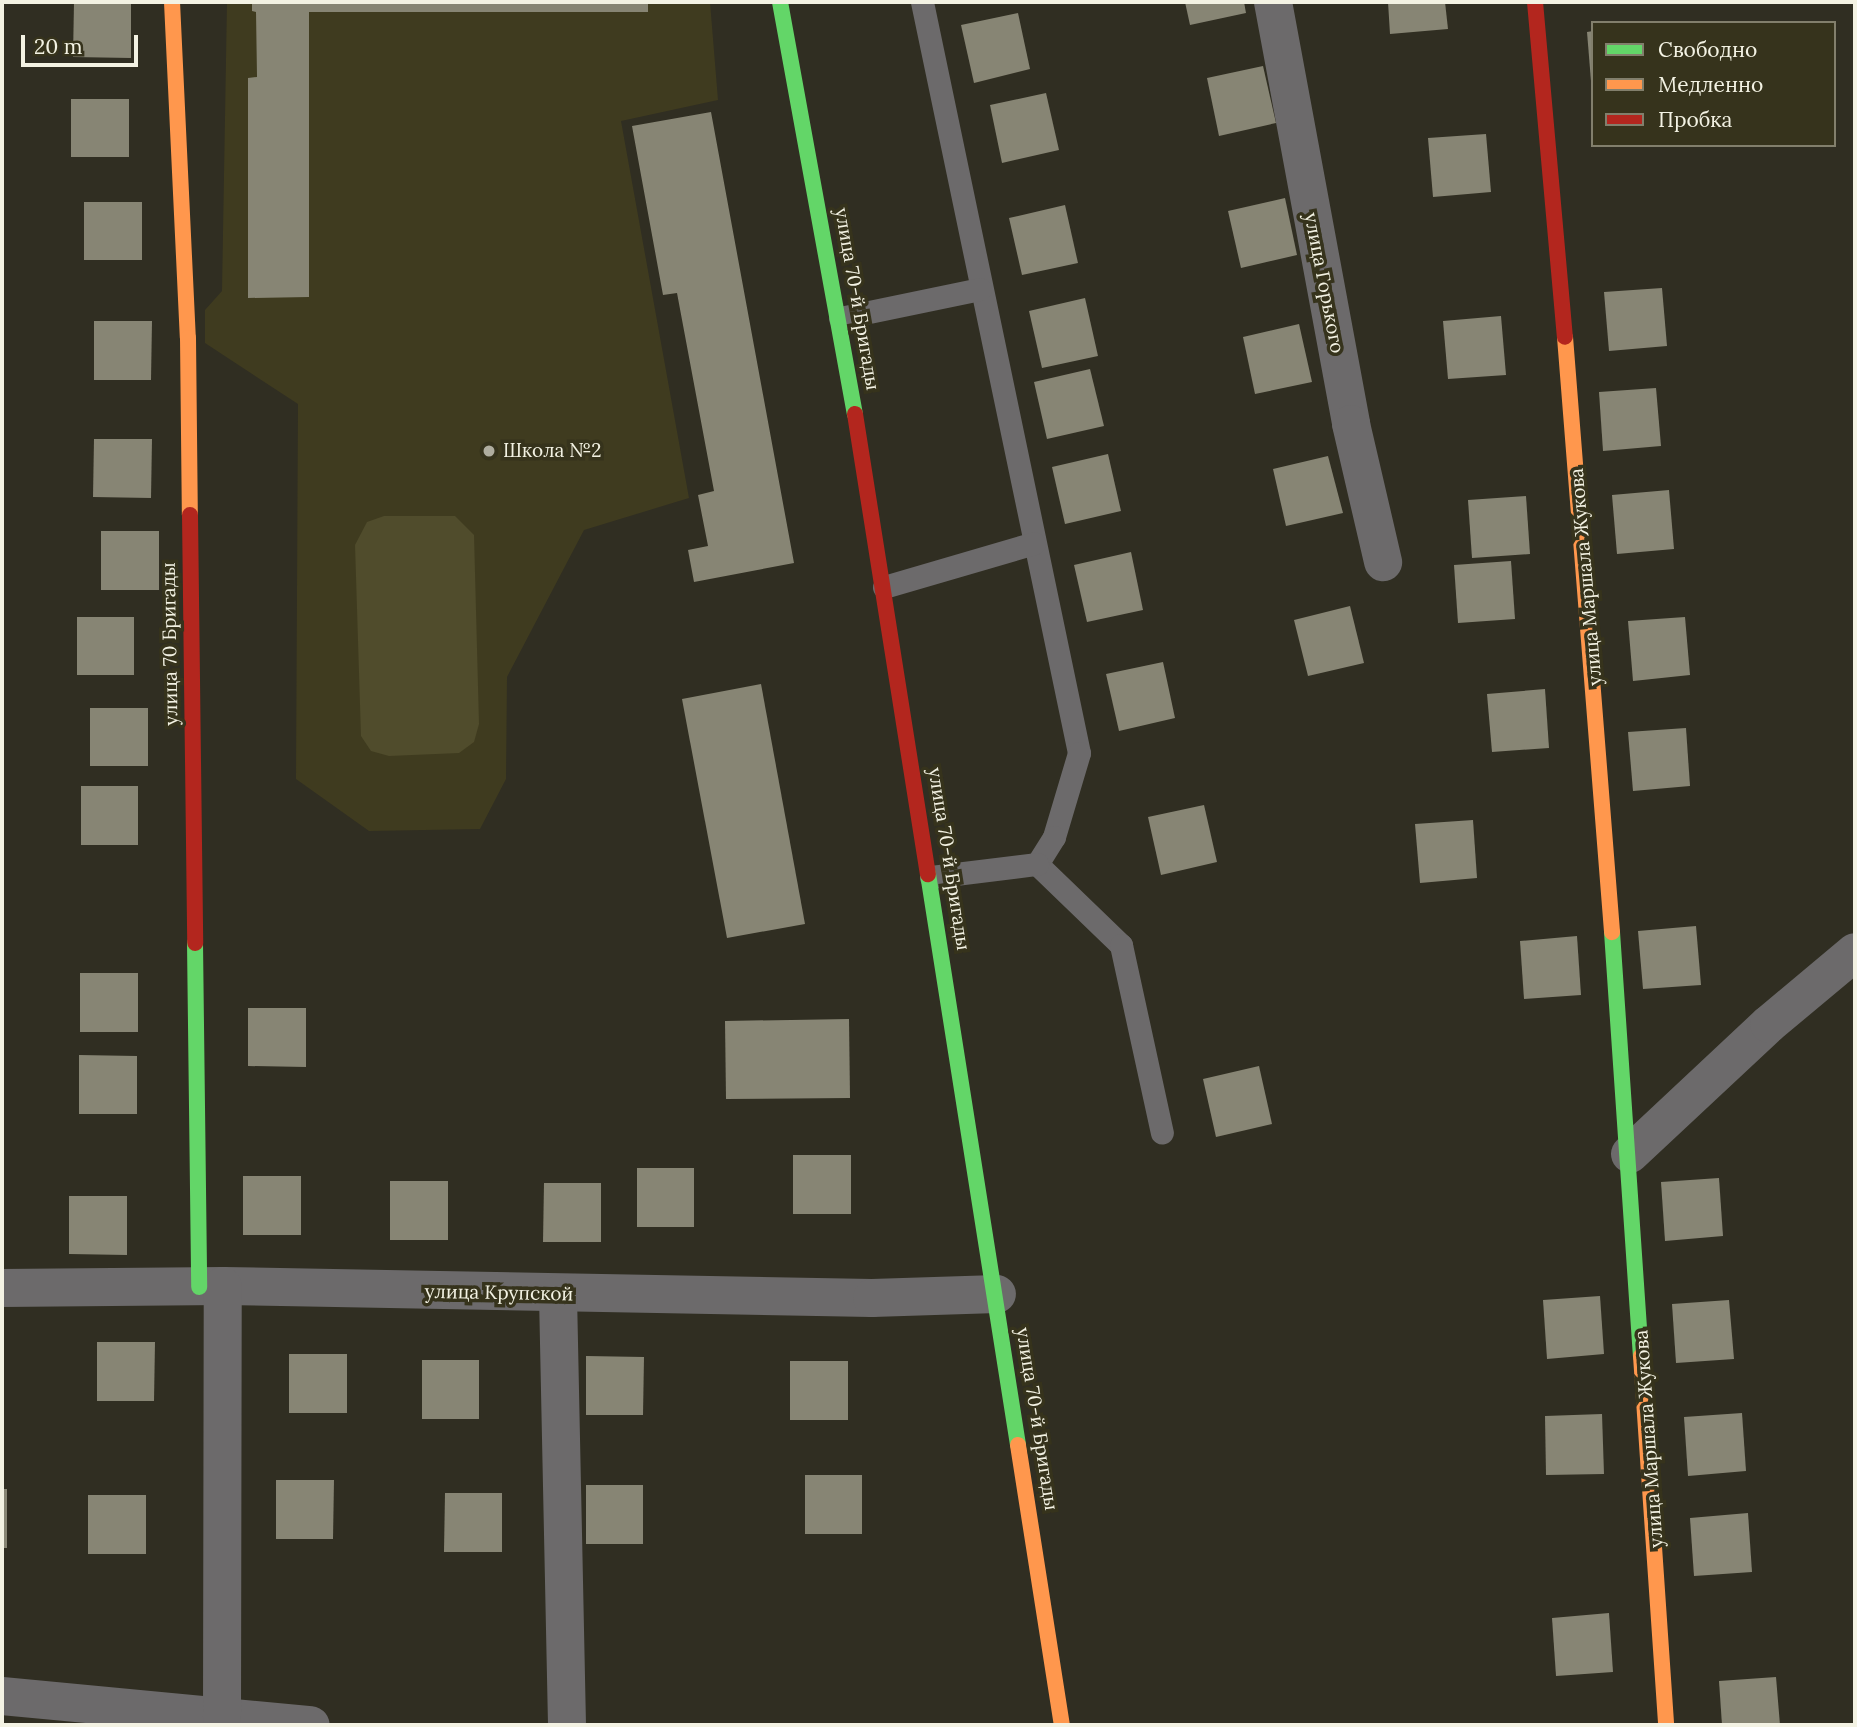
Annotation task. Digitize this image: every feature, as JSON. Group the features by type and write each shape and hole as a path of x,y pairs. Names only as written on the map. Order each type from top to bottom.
{"street":[{"name":"улица 70 Бригады","path":"172,2 188,338 211,1287"},
{"name":"улица 70-й Бригады","path":"780,2 840,318 997,1294 1062,1725"},
{"name":"улица Горького","path":"1273,2 1348,410 1383,562"},
{"name":"улица Маршала Жукова","path":"1535,2 1559,245 1630,1154 1666,1725"},
{"path":"1630,1154 1769,1024 1855,952"},
{"name":"улица Крупской","path":"2,1288 211,1287 558,1295 872,1298 997,1294"},
{"path":"211,1287 222,1717"},
{"path":"558,1295 567,1725"},
{"path":"2,1696 311,1725"}],"lane":[{"path":"922,2 979,289 1079,753 1054,837 1037,864"},
{"path":"840,318 979,289"},
{"path":"884,587 1034,543"},
{"path":"931,877 1037,864"},
{"path":"1037,864 1121,945 1162,1133"}],"shaded area":[{"name":"Школа №2","path":"227,2 710,2 718,100 621,121 689,498 584,530 507,677 506,779 480,829 369,831 296,779 298,404 205,343 205,310 222,291"},
{"path":"384,516 455,516 474,535 479,724 474,742 459,753 389,756 371,751 361,736 355,545 367,522"}],"building":[{"path":"74,2 131,2 131,58 73,57"},
{"path":"252,2 648,2 648,12 309,12 309,297 248,298 248,78 257,77 256,12 252,11"},
{"path":"1185,2 1244,2 1246,13 1190,25"},
{"path":"1388,2 1445,2 1448,29 1390,34"},
{"path":"1018,13 1030,69 974,83 961,25"},
{"path":"1591,31 1591,81 1587,32"},
{"path":"1263,66 1276,123 1219,136 1207,78"},
{"path":"1046,93 1059,150 1002,163 990,105"},
{"path":"71,99 129,99 129,157 71,157"},
{"path":"711,112 794,563 694,582 688,550 708,546 698,495 714,491 677,293 663,295 632,126"},
{"path":"1486,134 1491,192 1433,197 1428,138"},
{"path":"1285,198 1297,255 1241,268 1228,211"},
{"path":"84,202 142,202 142,260 84,260"},
{"path":"1065,205 1078,263 1022,275 1009,218"},
{"path":"1662,288 1667,346 1609,351 1604,292"},
{"path":"1085,298 1098,356 1042,368 1029,311"},
{"path":"1501,316 1506,375 1448,379 1443,321"},
{"path":"94,321 152,321 151,380 94,380"},
{"path":"1299,324 1312,382 1255,394 1243,337"},
{"path":"1090,369 1104,426 1047,439 1034,382"},
{"path":"1656,388 1661,446 1603,451 1599,392"},
{"path":"94,439 152,439 151,498 93,497"},
{"path":"1108,454 1121,511 1065,524 1052,467"},
{"path":"1328,456 1343,513 1286,526 1273,469"},
{"path":"1669,490 1674,549 1617,554 1612,495"},
{"path":"1526,496 1530,554 1472,558 1468,500"},
{"path":"101,531 159,531 159,590 101,590"},
{"path":"1131,552 1143,610 1087,622 1074,565"},
{"path":"1511,561 1515,619 1458,623 1454,565"},
{"path":"1350,606 1364,663 1308,676 1294,620"},
{"path":"77,617 134,617 134,675 77,675"},
{"path":"1685,617 1690,675 1633,681 1628,621"},
{"path":"1163,662 1175,718 1119,731 1106,674"},
{"path":"761,684 805,924 727,938 682,699"},
{"path":"1545,689 1549,748 1492,752 1487,694"},
{"path":"90,708 148,708 148,766 90,766"},
{"path":"1686,728 1690,786 1633,791 1628,732"},
{"path":"81,786 138,786 138,845 81,845"},
{"path":"1204,805 1217,862 1161,875 1148,817"},
{"path":"1473,820 1477,878 1420,883 1415,824"},
{"path":"1696,926 1701,985 1643,989 1638,931"},
{"path":"1577,936 1581,995 1524,999 1520,941"},
{"path":"80,973 138,973 138,1032 80,1032"},
{"path":"248,1008 306,1008 306,1067 248,1066"},
{"path":"849,1019 850,1098 726,1099 725,1021"},
{"path":"79,1055 137,1056 137,1114 79,1114"},
{"path":"1259,1066 1272,1124 1216,1137 1203,1079"},
{"path":"793,1155 851,1155 851,1214 793,1214"},
{"path":"637,1168 694,1168 694,1227 637,1227"},
{"path":"243,1176 301,1176 301,1235 243,1235"},
{"path":"1719,1178 1723,1236 1665,1241 1661,1182"},
{"path":"390,1181 448,1181 448,1240 390,1240"},
{"path":"544,1183 601,1183 601,1242 543,1242"},
{"path":"69,1196 127,1196 127,1255 69,1254"},
{"path":"1600,1296 1604,1354 1547,1359 1543,1300"},
{"path":"1729,1300 1734,1359 1676,1363 1672,1304"},
{"path":"97,1342 155,1342 154,1401 97,1401"},
{"path":"289,1354 347,1354 347,1413 289,1413"},
{"path":"586,1356 644,1357 643,1415 586,1415"},
{"path":"422,1360 479,1360 479,1419 422,1419"},
{"path":"790,1361 848,1361 848,1420 790,1420"},
{"path":"1742,1413 1746,1471 1688,1476 1684,1417"},
{"path":"1602,1414 1604,1474 1546,1475 1545,1416"},
{"path":"805,1475 862,1475 862,1534 805,1534"},
{"path":"276,1480 334,1480 333,1539 276,1539"},
{"path":"586,1485 643,1485 643,1544 586,1544"},
{"path":"2,1489 7,1489 7,1548 2,1548"},
{"path":"445,1493 502,1493 502,1552 444,1552"},
{"path":"88,1495 146,1495 146,1554 88,1554"},
{"path":"1748,1513 1752,1572 1694,1576 1690,1518"},
{"path":"1609,1613 1613,1672 1556,1676 1552,1618"},
{"path":"1776,1677 1780,1725 1722,1725 1719,1681"}],"traffic: fast":[{"path":"780,2 855,414"},
{"path":"928,874 1018,1445"},
{"path":"1612,932 1641,1356"},
{"path":"195,943 199,1287"}],"traffic: slow":[{"path":"172,2 188,338 190,515"},
{"path":"1565,337 1612,932"},
{"path":"1641,1356 1666,1725"},
{"path":"1018,1445 1062,1725"}],"traffic: jam":[{"path":"1535,2 1565,337"},
{"path":"855,414 928,874"},
{"path":"190,515 195,943"}],"place":[{"name":"Школа №2","path":"489,451"}]}
